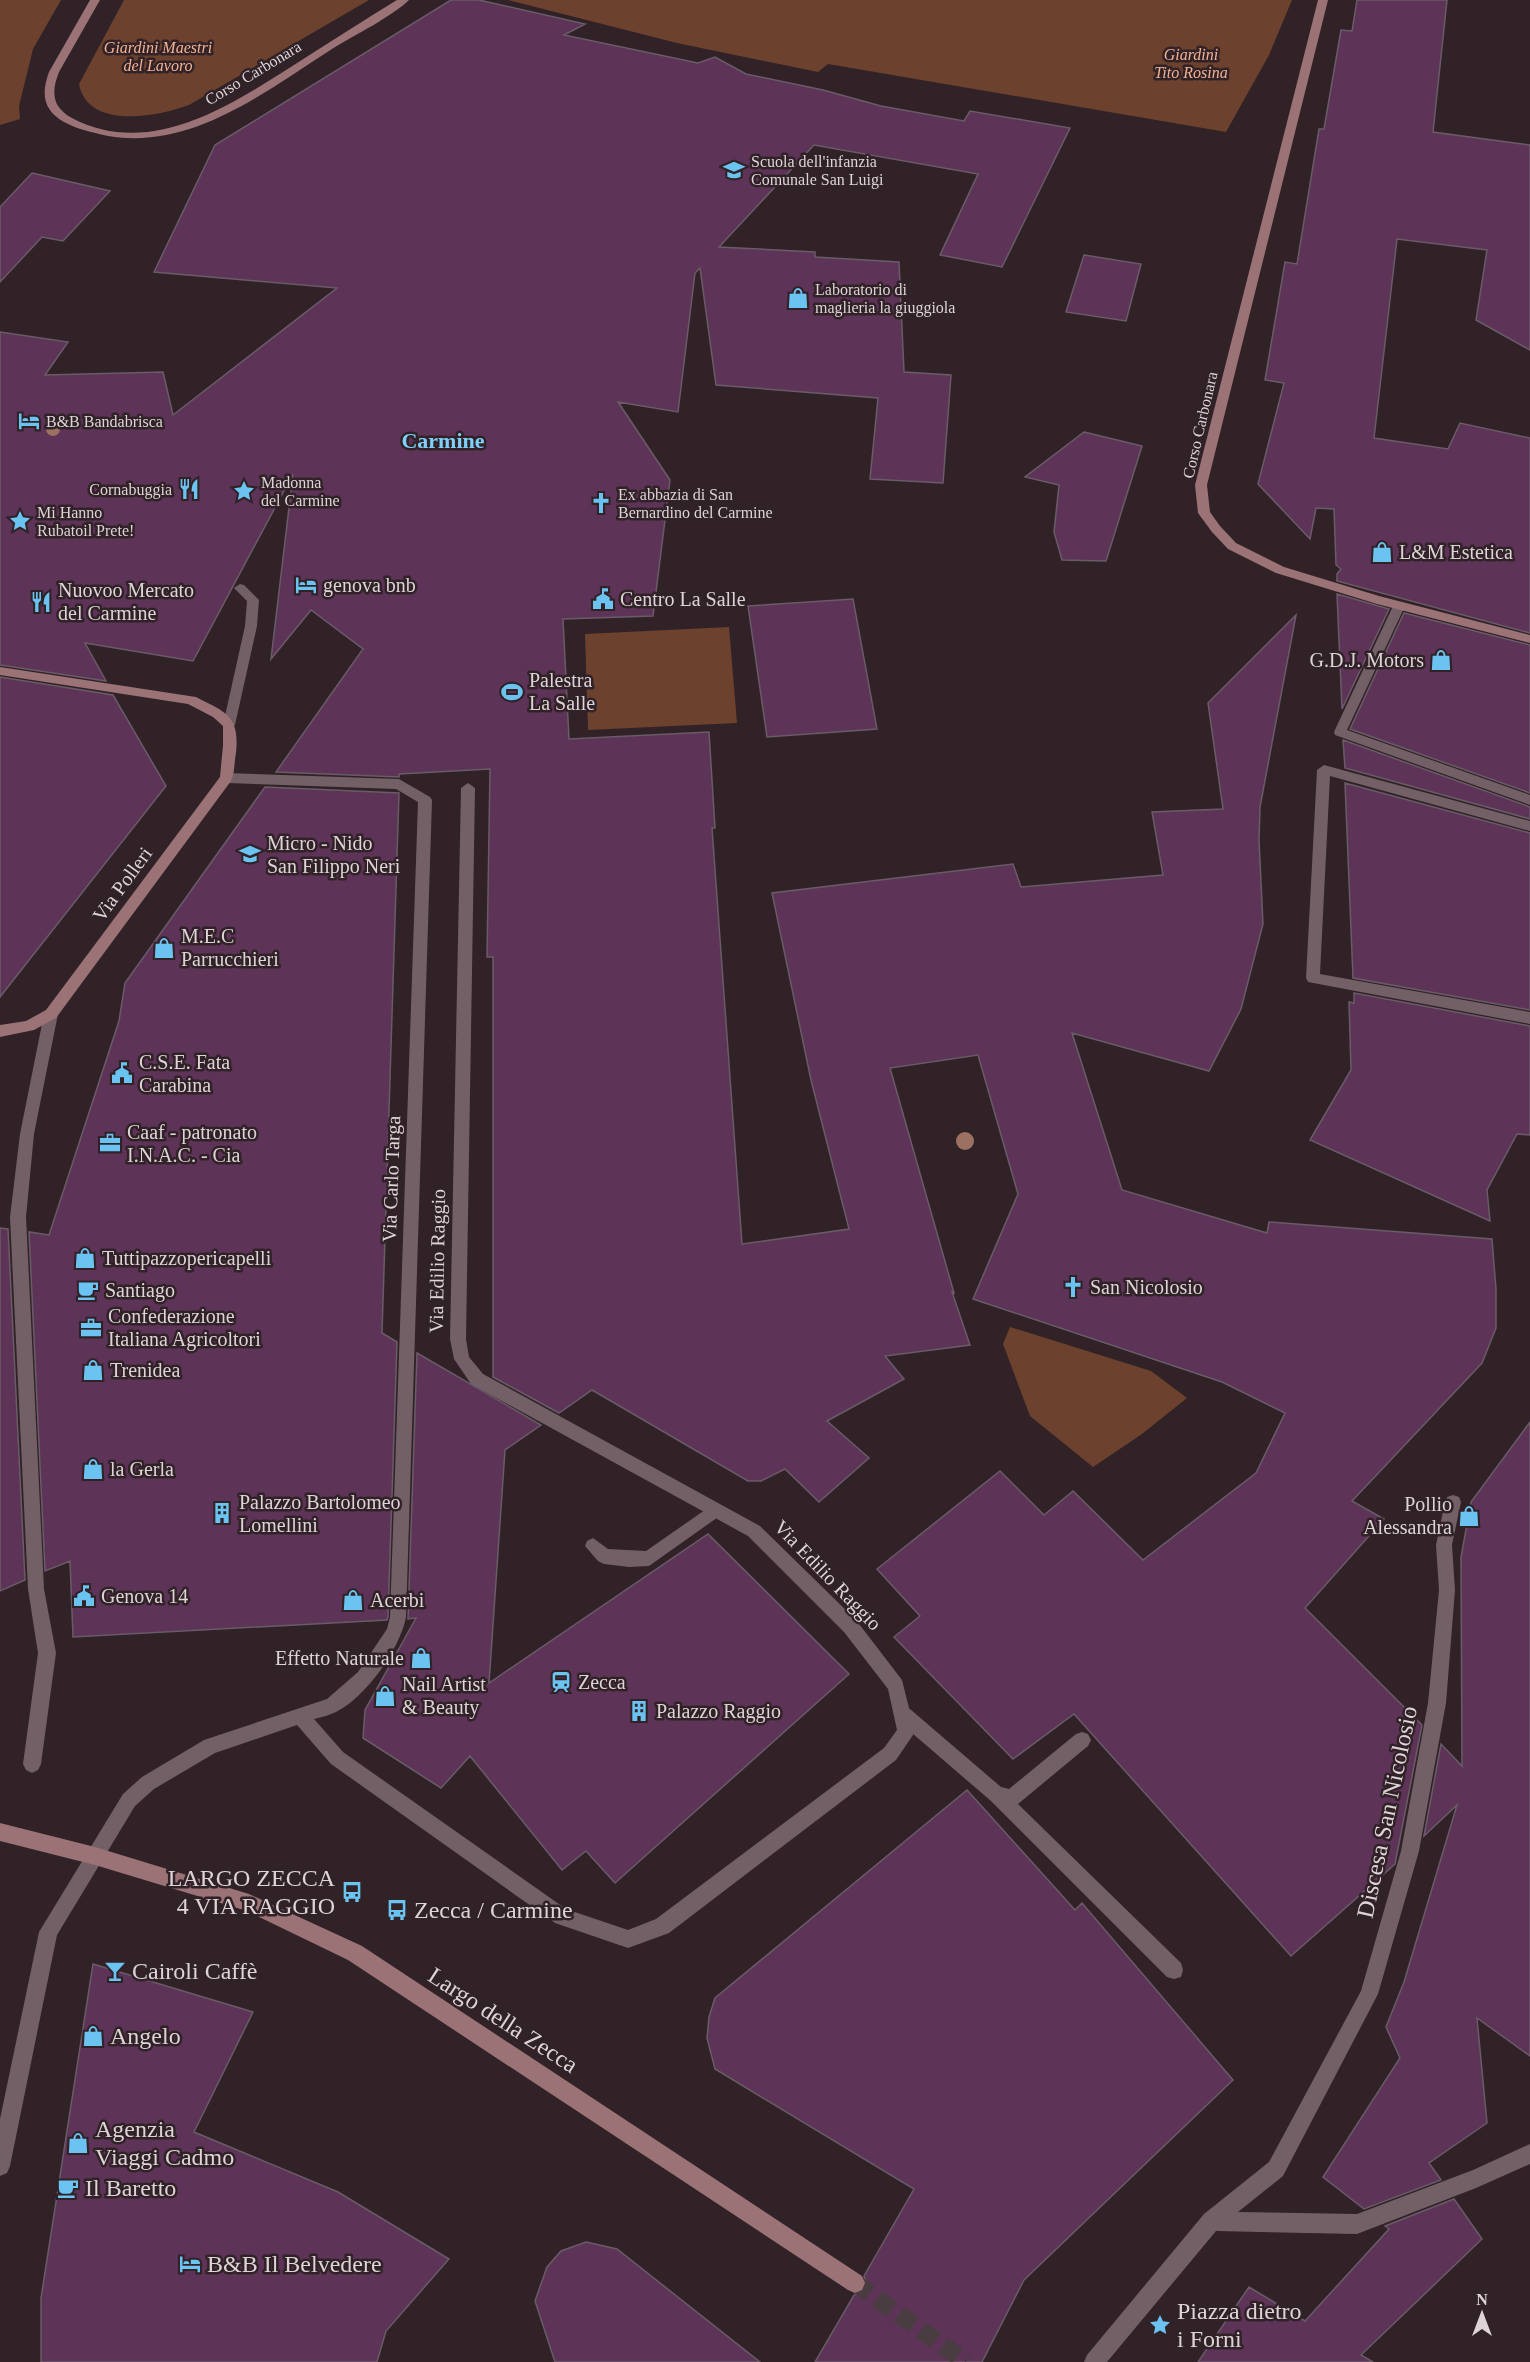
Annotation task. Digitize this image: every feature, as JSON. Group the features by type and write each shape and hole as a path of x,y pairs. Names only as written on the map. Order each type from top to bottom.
{"street":[{"name":"Corso Carbonara","path":"95,0 50,82 49,101 60,114 80,126 120,135 142,135 185,128 222,113 404,0"},
{"name":"Corso Carbonara","path":"1323,0 1201,485 1204,513 1232,546 1280,570 1399,606 1530,639"},
{"path":"226,778 230,745 229,725 251,626 253,600 240,588"},
{"path":"1399,606 1341,732 1530,800"},
{"path":"0,672 191,700 218,714 229,725"},
{"path":"1530,826 1324,770 1313,978 1530,1018"},
{"name":"Via Polleri","path":"0,1031 29,1026 51,1014 226,778"},
{"name":"Via Carlo Targa","path":"226,778 399,784 425,800 398,1617 395,1632 383,1652 353,1690 332,1705 301,1717"},
{"name":"Via Edilio Raggio","path":"301,1717 337,1758 561,1917 628,1939 662,1926 890,1754 906,1732 896,1686 850,1626 754,1531 477,1379 462,1359 458,1339 468,789"},
{"path":"32,1764 47,1653 36,1589 18,1217 27,1134 51,1014"},
{"name":"Discesa San Nicolosio","path":"1211,2221 1276,2169 1370,1994 1410,1851 1437,1703 1447,1590 1444,1545 1453,1502"},
{"path":"593,1546 604,1556 649,1558 715,1510"},
{"path":"904,1715 997,1795 1174,1970"},
{"path":"0,2166 48,1932 129,1800 148,1783 210,1746 301,1717"},
{"path":"997,1795 1011,1798 1022,1791 1082,1740"},
{"name":"Largo della Zecca","path":"0,1832 95,1856 249,1903 355,1953 855,2283"},
{"path":"1094,2362 1211,2221 1358,2224 1476,2178 1530,2154"}],"green space":[{"path":"0,0 61,0 33,49 19,106 20,119 0,125"},
{"name":"Giardini Maestri del Lavoro","path":"124,0 369,0 189,105 143,116 125,116 109,114 95,108 85,99 79,84"},
{"name":"Giardini Tito Rosina","path":"508,0 1292,0 1269,55 1226,132 828,64 818,72 677,43"},
{"path":"729,627 737,723 588,730 585,634"},
{"path":"1010,1327 1151,1371 1187,1398 1142,1434 1093,1467 1030,1416 1003,1344"}],"building":[{"path":"451,0 479,0 585,24 564,35 698,63 715,57 746,74 823,90 881,106 964,121 970,111 1070,128 1002,267 940,255 978,174 814,145 719,247 815,252 815,257 899,262 904,372 951,375 943,483 870,479 878,398 716,385 700,268 695,273 678,412 618,402 670,480 653,616 563,619 569,739 709,732 715,828 712,828 742,1244 849,1229 811,1080 772,893 1013,864 1021,887 1163,875 1152,812 1223,809 1208,703 1296,615 1260,807 1259,840 1263,924 1241,1009 1209,1071 1072,1033 1122,1190 1267,1233 1269,1222 1492,1239 1496,1328 1482,1363 1352,1501 1384,1519 1305,1608 1422,1725 1395,1864 1291,1956 1074,1714 1013,1759 894,1637 920,1616 877,1569 1000,1471 1044,1515 1073,1491 1143,1560 1256,1473 1285,1413 1222,1382 973,1299 1018,1194 978,1055 890,1068 954,1293 952,1292 970,1345 885,1356 904,1379 827,1421 869,1458 819,1502 785,1469 761,1481 748,1481 592,1390 559,1413 493,1377 493,957 487,957 490,769 399,774 399,777 276,772 363,649 311,610 271,659 293,474 193,661 85,643 106,681 0,665 0,332 68,342 45,375 163,372 173,415 337,288 154,272 215,145"},
{"path":"1357,0 1447,0 1433,132 1530,145 1530,350 1476,320 1487,250 1397,239 1374,438 1448,449 1460,423 1530,438 1530,633 1337,581 1337,574 1341,569 1336,565 1334,509 1316,508 1310,539 1258,484 1284,383 1265,380 1285,262 1297,264 1319,129 1324,129 1341,30 1352,31"},
{"path":"32,173 110,191 63,241 42,237 0,282 0,207"},
{"path":"1084,255 1141,264 1126,321 1066,312"},
{"path":"1084,432 1142,446 1106,561 1062,560 1054,532 1059,485 1025,477"},
{"path":"1337,594 1389,609 1342,709"},
{"path":"853,599 877,729 767,737 748,606"},
{"path":"1404,613 1530,645 1530,793 1350,729"},
{"path":"0,677 113,695 166,786 0,997"},
{"path":"1343,740 1530,807 1530,819 1345,768"},
{"path":"1345,783 1530,833 1530,1010 1353,978"},
{"path":"265,787 399,793 382,1333 397,1342 388,1617 387,1620 73,1637 70,1561 45,1571 29,1232 49,1235 119,1021 125,983"},
{"path":"1354,993 1530,1026 1530,1135 1517,1134 1487,1190 1490,1221 1310,1140 1351,1070 1349,1002 1354,1003"},
{"path":"0,1228 8,1229 25,1580 0,1591"},
{"name":"Palazzo Raggio","path":"417,1353 541,1425 505,1450 489,1683 708,1534 849,1674 615,1883 586,1851 562,1870 470,1756 441,1788 363,1738 365,1710 416,1618 408,1619"},
{"path":"1530,1422 1530,2056 1477,2018 1487,2123 1429,2163 1441,2180 1364,2209 1323,2177 1400,2058 1386,2027 1404,1982 1457,1805 1424,1836 1441,1744 1462,1766 1461,1557 1471,1502"},
{"path":"967,1790 1075,1910 1082,1903 1233,2080 1024,2280 982,2362 815,2362 854,2295 864,2291 867,2284 864,2276 914,2189 715,2069 707,2038 709,2017 715,1998"},
{"path":"93,1964 253,2012 194,2132 338,2192 449,2259 386,2331 377,2362 41,2362 41,2298"},
{"path":"1454,2199 1482,2239 1361,2355 1373,2362 1198,2362 1249,2287 1305,2321 1389,2229 1385,2226"},
{"path":"586,2242 617,2249 760,2362 555,2362 535,2301 547,2267 561,2251"}],"tunnel":[{"path":"855,2283 966,2362"}],"place":[{"name":"Scuola dell'infanzia Comunale San Luigi","path":"734,170"},
{"name":"Laboratorio di maglieria la giuggiola","path":"798,298"},
{"name":"B&B Bandabrisca","path":"29,421"},
{"name":"Cornabuggia","path":"189,489"},
{"name":"Madonna del Carmine","path":"244,491"},
{"name":"Ex abbazia di San Bernardino del Carmine","path":"601,503"},
{"name":"Mi Hanno Rubatoil Prete!","path":"20,521"},
{"name":"L&M Estetica","path":"1382,552"},
{"name":"genova bnb","path":"306,585"},
{"name":"Centro La Salle","path":"603,599"},
{"name":"Nuovoo Mercato del Carmine","path":"41,602"},
{"name":"G.D.J. Motors","path":"1441,660"},
{"name":"Palestra La Salle","path":"512,692"},
{"name":"Micro - Nido San Filippo Neri","path":"250,854"},
{"name":"M.E.C Parrucchieri","path":"164,948"},
{"name":"C.S.E. Fata Carabina","path":"122,1073"},
{"name":"Caaf - patronato I.N.A.C. - Cia","path":"110,1143"},
{"name":"Tuttipazzopericapelli","path":"85,1258"},
{"name":"San Nicolosio","path":"1073,1287"},
{"name":"Santiago","path":"88,1290"},
{"name":"Confederazione Italiana Agricoltori","path":"91,1328"},
{"name":"Trenidea","path":"93,1370"},
{"name":"la Gerla","path":"93,1469"},
{"name":"Palazzo Bartolomeo Lomellini","path":"222,1513"},
{"name":"Pollio Alessandra","path":"1469,1516"},
{"name":"Genova 14","path":"84,1596"},
{"name":"Acerbi","path":"353,1600"},
{"name":"Effetto Naturale","path":"421,1658"},
{"name":"Zecca","path":"561,1682"},
{"name":"Nail Artist & Beauty","path":"385,1696"},
{"name":"Palazzo Raggio","path":"639,1711"},
{"name":"LARGO ZECCA 4 VIA RAGGIO","path":"352,1892"},
{"name":"Zecca / Carmine","path":"397,1910"},
{"name":"Cairoli Caffè","path":"115,1971"},
{"name":"Angelo","path":"93,2036"},
{"name":"Agenzia Viaggi Cadmo","path":"78,2143"},
{"name":"Il Baretto","path":"68,2188"},
{"name":"B&B Il Belvedere","path":"190,2264"},
{"name":"Piazza dietro i Forni","path":"1160,2325"}],"district":[{"name":"Carmine","path":"443,440"}]}
